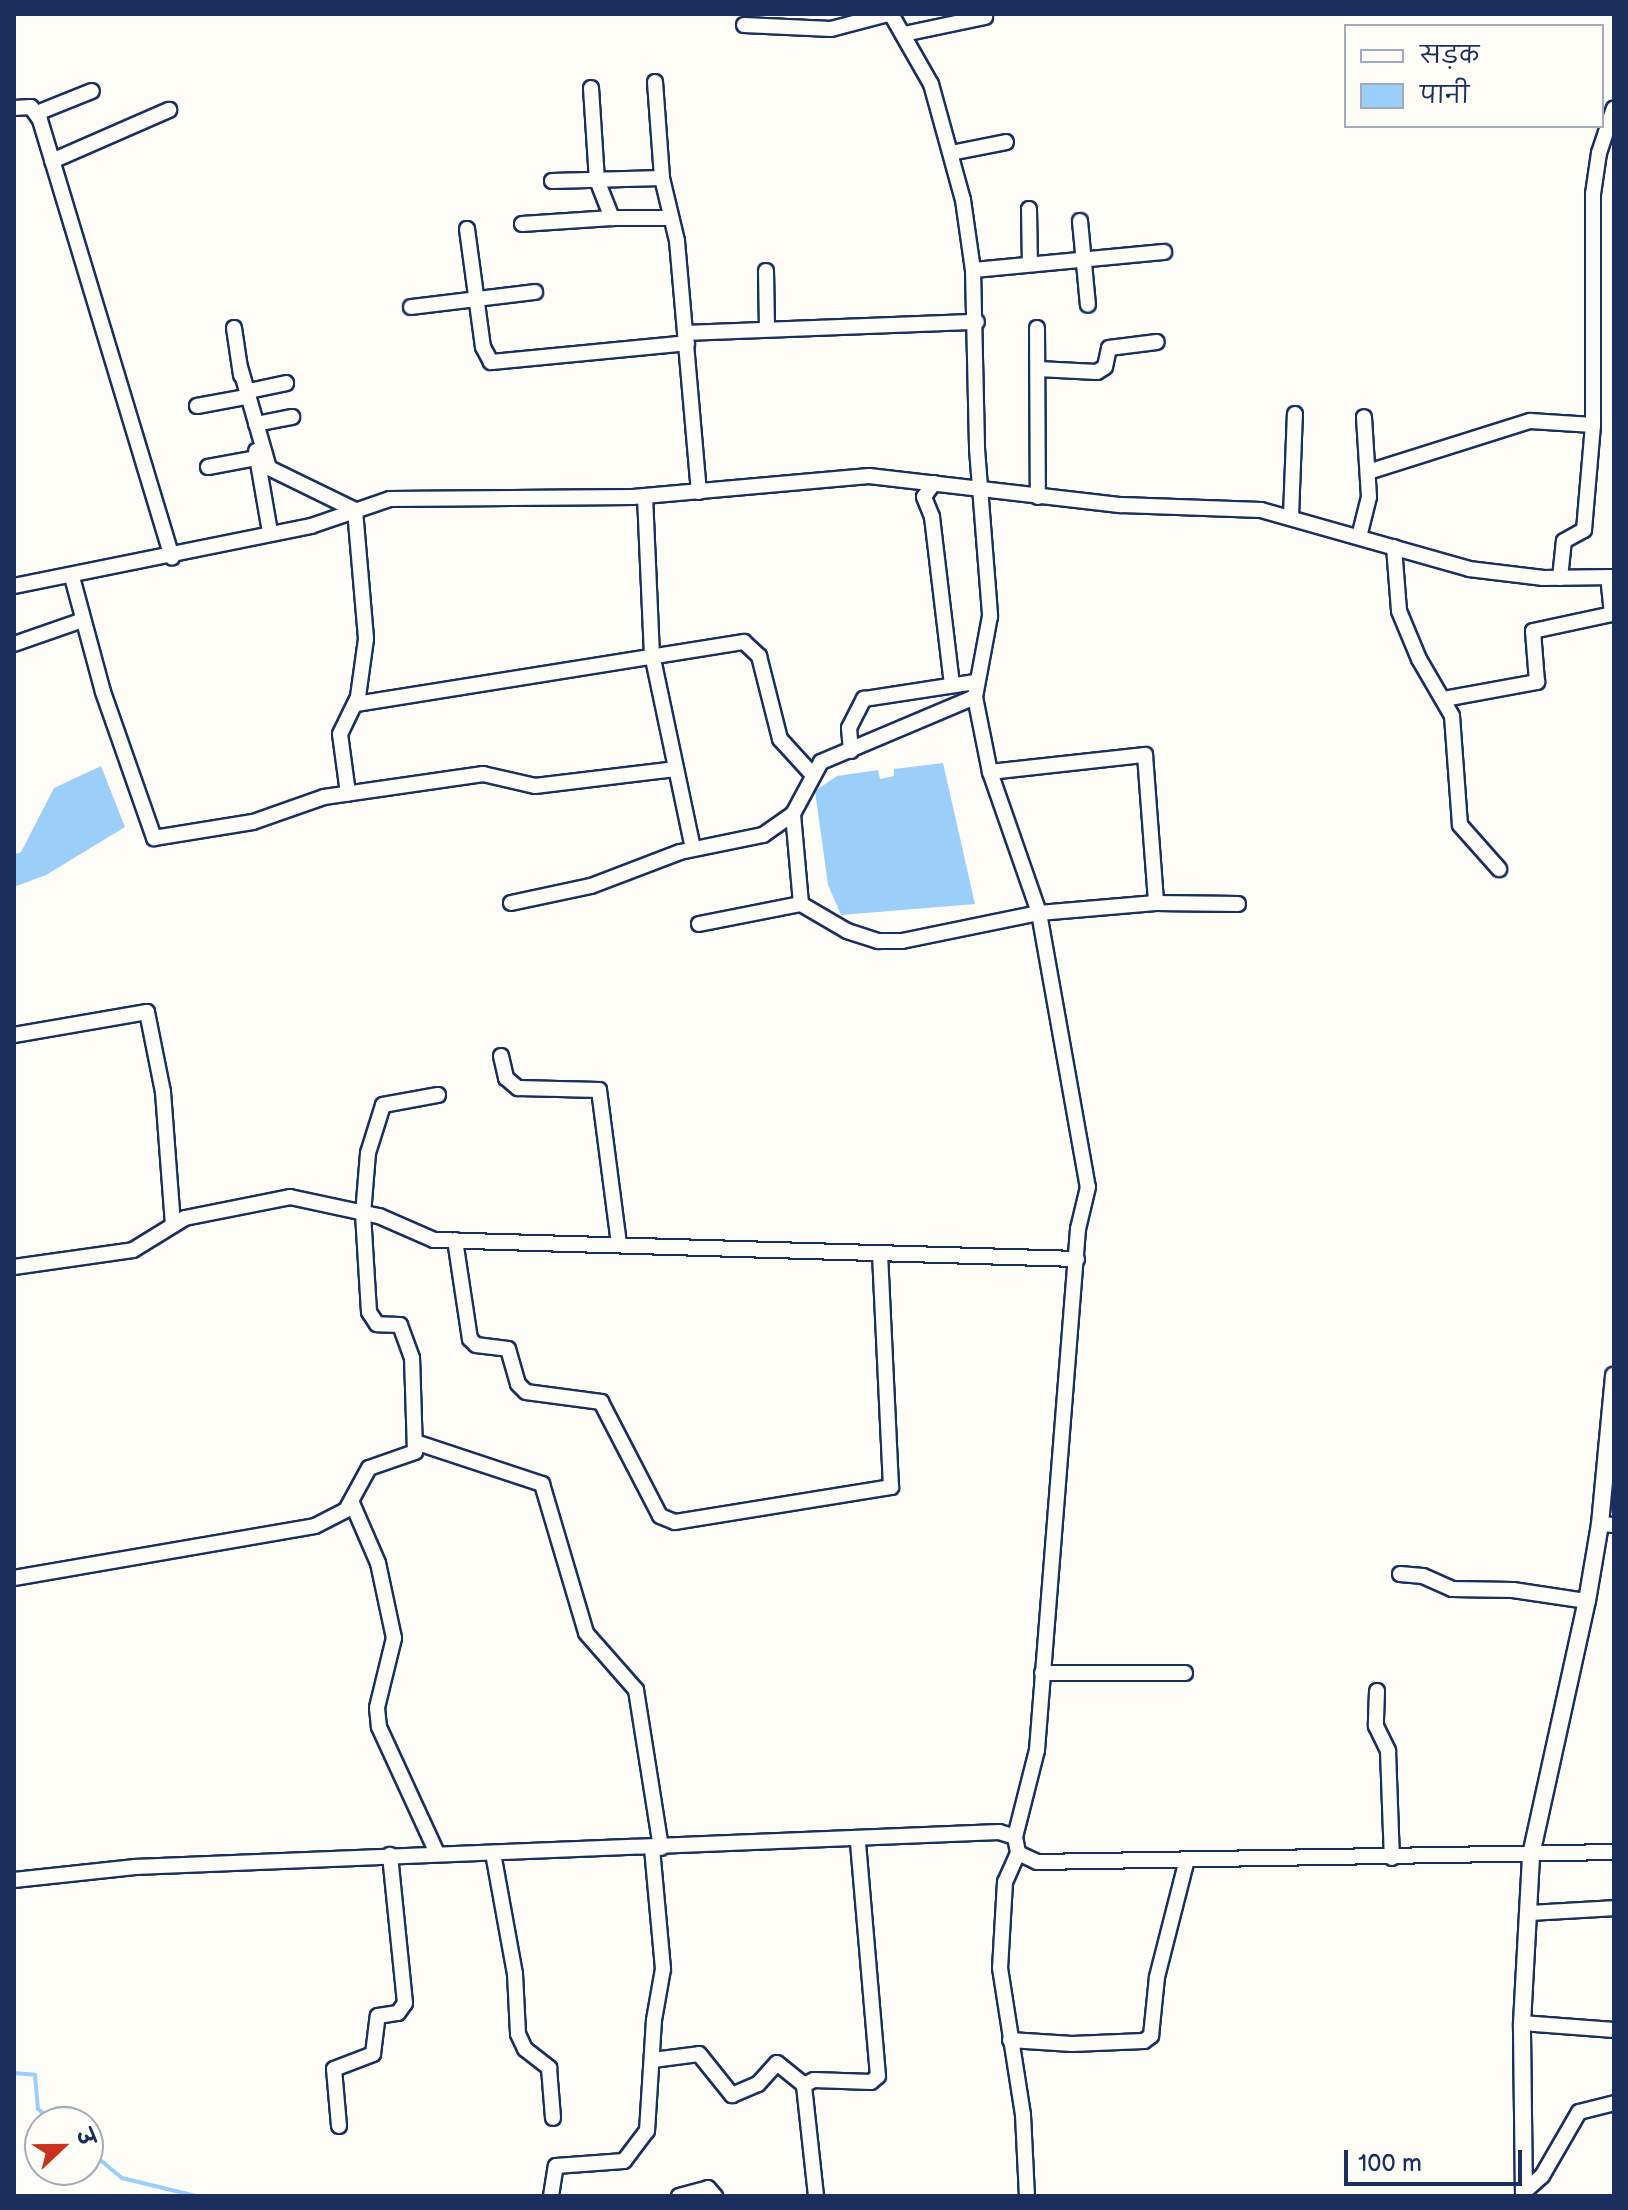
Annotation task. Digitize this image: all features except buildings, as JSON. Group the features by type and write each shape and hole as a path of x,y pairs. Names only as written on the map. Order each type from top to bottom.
{"street":[{"path":"744,25 831,29 889,14 904,34 931,84 951,153 973,270 977,322 977,449 984,491 990,616 975,690 990,772 1039,913 1088,1187 1077,1259 1033,1775 1005,1882 1000,1968 1023,2115 1027,2196"},
{"path":"904,34 985,17"},
{"path":"655,82 662,178 671,218 686,338 699,492"},
{"path":"591,88 597,180 612,218"},
{"path":"37,113 92,91"},
{"path":"14,108 31,107 37,113 172,557"},
{"path":"1560,578 1564,541 1584,530 1593,425 1593,194 1602,139 1614,108"},
{"path":"52,161 169,110"},
{"path":"951,153 1006,142"},
{"path":"552,181 662,178"},
{"path":"1029,209 1030,264"},
{"path":"522,224 671,218"},
{"path":"1080,221 1088,305"},
{"path":"467,229 483,347 491,362 767,327 977,322"},
{"path":"973,270 1164,252"},
{"path":"766,271 767,327"},
{"path":"411,307 535,292"},
{"path":"234,328 240,367 269,468 355,510"},
{"path":"1037,328 1038,497"},
{"path":"1038,369 1097,372 1105,367 1109,348 1157,342"},
{"path":"197,406 286,383"},
{"path":"248,394 270,532"},
{"path":"1291,516 1295,414"},
{"path":"256,424 292,417"},
{"path":"1359,537 1369,497 1364,417"},
{"path":"1368,472 1530,421 1593,425"},
{"path":"208,467 257,458"},
{"path":"14,586 172,557 270,532 311,526 390,499 463,495 645,496 869,476 1121,505 1218,504 1291,516 1469,569 1560,578 1611,577 1612,614 1533,631 1537,682 1444,699"},
{"path":"934,483 924,497 932,517 952,684"},
{"path":"645,496 652,654 693,849"},
{"path":"348,793 340,734 356,704 366,639 355,510"},
{"path":"1394,547 1399,611 1419,659 1452,716 1460,825 1499,869"},
{"path":"72,577 154,838 253,822 348,793 405,789 483,774 535,786 676,769"},
{"path":"14,644 83,620"},
{"path":"356,704 652,654 751,644 780,739 811,773"},
{"path":"851,751 849,728 864,699 952,684 975,690"},
{"path":"801,904 793,814 811,773 821,762 851,751 975,690"},
{"path":"990,772 1145,755 1156,903"},
{"path":"511,903 591,886 693,849 763,835 793,814"},
{"path":"699,924 801,904 847,931 890,942 1039,913 1156,903 1238,904"},
{"path":"14,1035 147,1012 163,1092 173,1224"},
{"path":"501,1056 506,1078 518,1088 599,1090 619,1243"},
{"path":"14,1578 315,1526 352,1503 369,1468 408,1457 418,1443 412,1358 405,1329 393,1322 377,1324 369,1312 363,1214 368,1153 378,1112 390,1102 438,1095"},
{"path":"14,1267 133,1250 160,1238 173,1224 290,1197 387,1219 425,1239 1077,1259"},
{"path":"455,1240 470,1339 476,1345 508,1349 518,1384 526,1392 601,1402 660,1516 675,1522 891,1487 880,1254"},
{"path":"1524,2194 1522,2023 1531,1855 1607,1524 1614,1376"},
{"path":"418,1443 542,1484 586,1633 636,1690 657,1848 663,1969 645,2138 624,2161 556,2166 551,2196"},
{"path":"352,1503 378,1563 394,1638 377,1708 379,1727 437,1853"},
{"path":"1400,1574 1423,1576 1452,1589 1513,1590 1587,1601"},
{"path":"1042,1673 1185,1673"},
{"path":"1377,1691 1376,1726 1388,1751 1392,1858"},
{"path":"14,1880 135,1867 437,1853 858,1841 999,1832 1037,1862 1186,1863 1614,1852"},
{"path":"804,2085 814,2080 871,2082 878,2076 858,1841"},
{"path":"493,1853 515,1974 518,2034 525,2049 549,2068 553,2118"},
{"path":"339,2126 334,2069 373,2054 378,2016 398,2013 405,2003 390,1855"},
{"path":"1010,2040 1072,2044 1151,2036 1157,1977 1186,1863"},
{"path":"1528,1913 1614,1908"},
{"path":"1522,2023 1614,2030"},
{"path":"653,2060 699,2054 732,2095 758,2084 777,2063 804,2085 816,2196"},
{"path":"1524,2194 1542,2176 1579,2112 1614,2103"},
{"path":"679,2196 708,2188 715,2196"}],"water":[{"path":"943,763 975,904 841,915 828,885 815,791 837,776 878,770 880,779 894,776 894,769"},
{"path":"101,766 125,827 46,875 14,887 14,855 21,852 54,788"}],"waterway":[{"path":"14,2073 35,2075 38,2106"},
{"path":"104,2163 122,2178 196,2196"}]}
